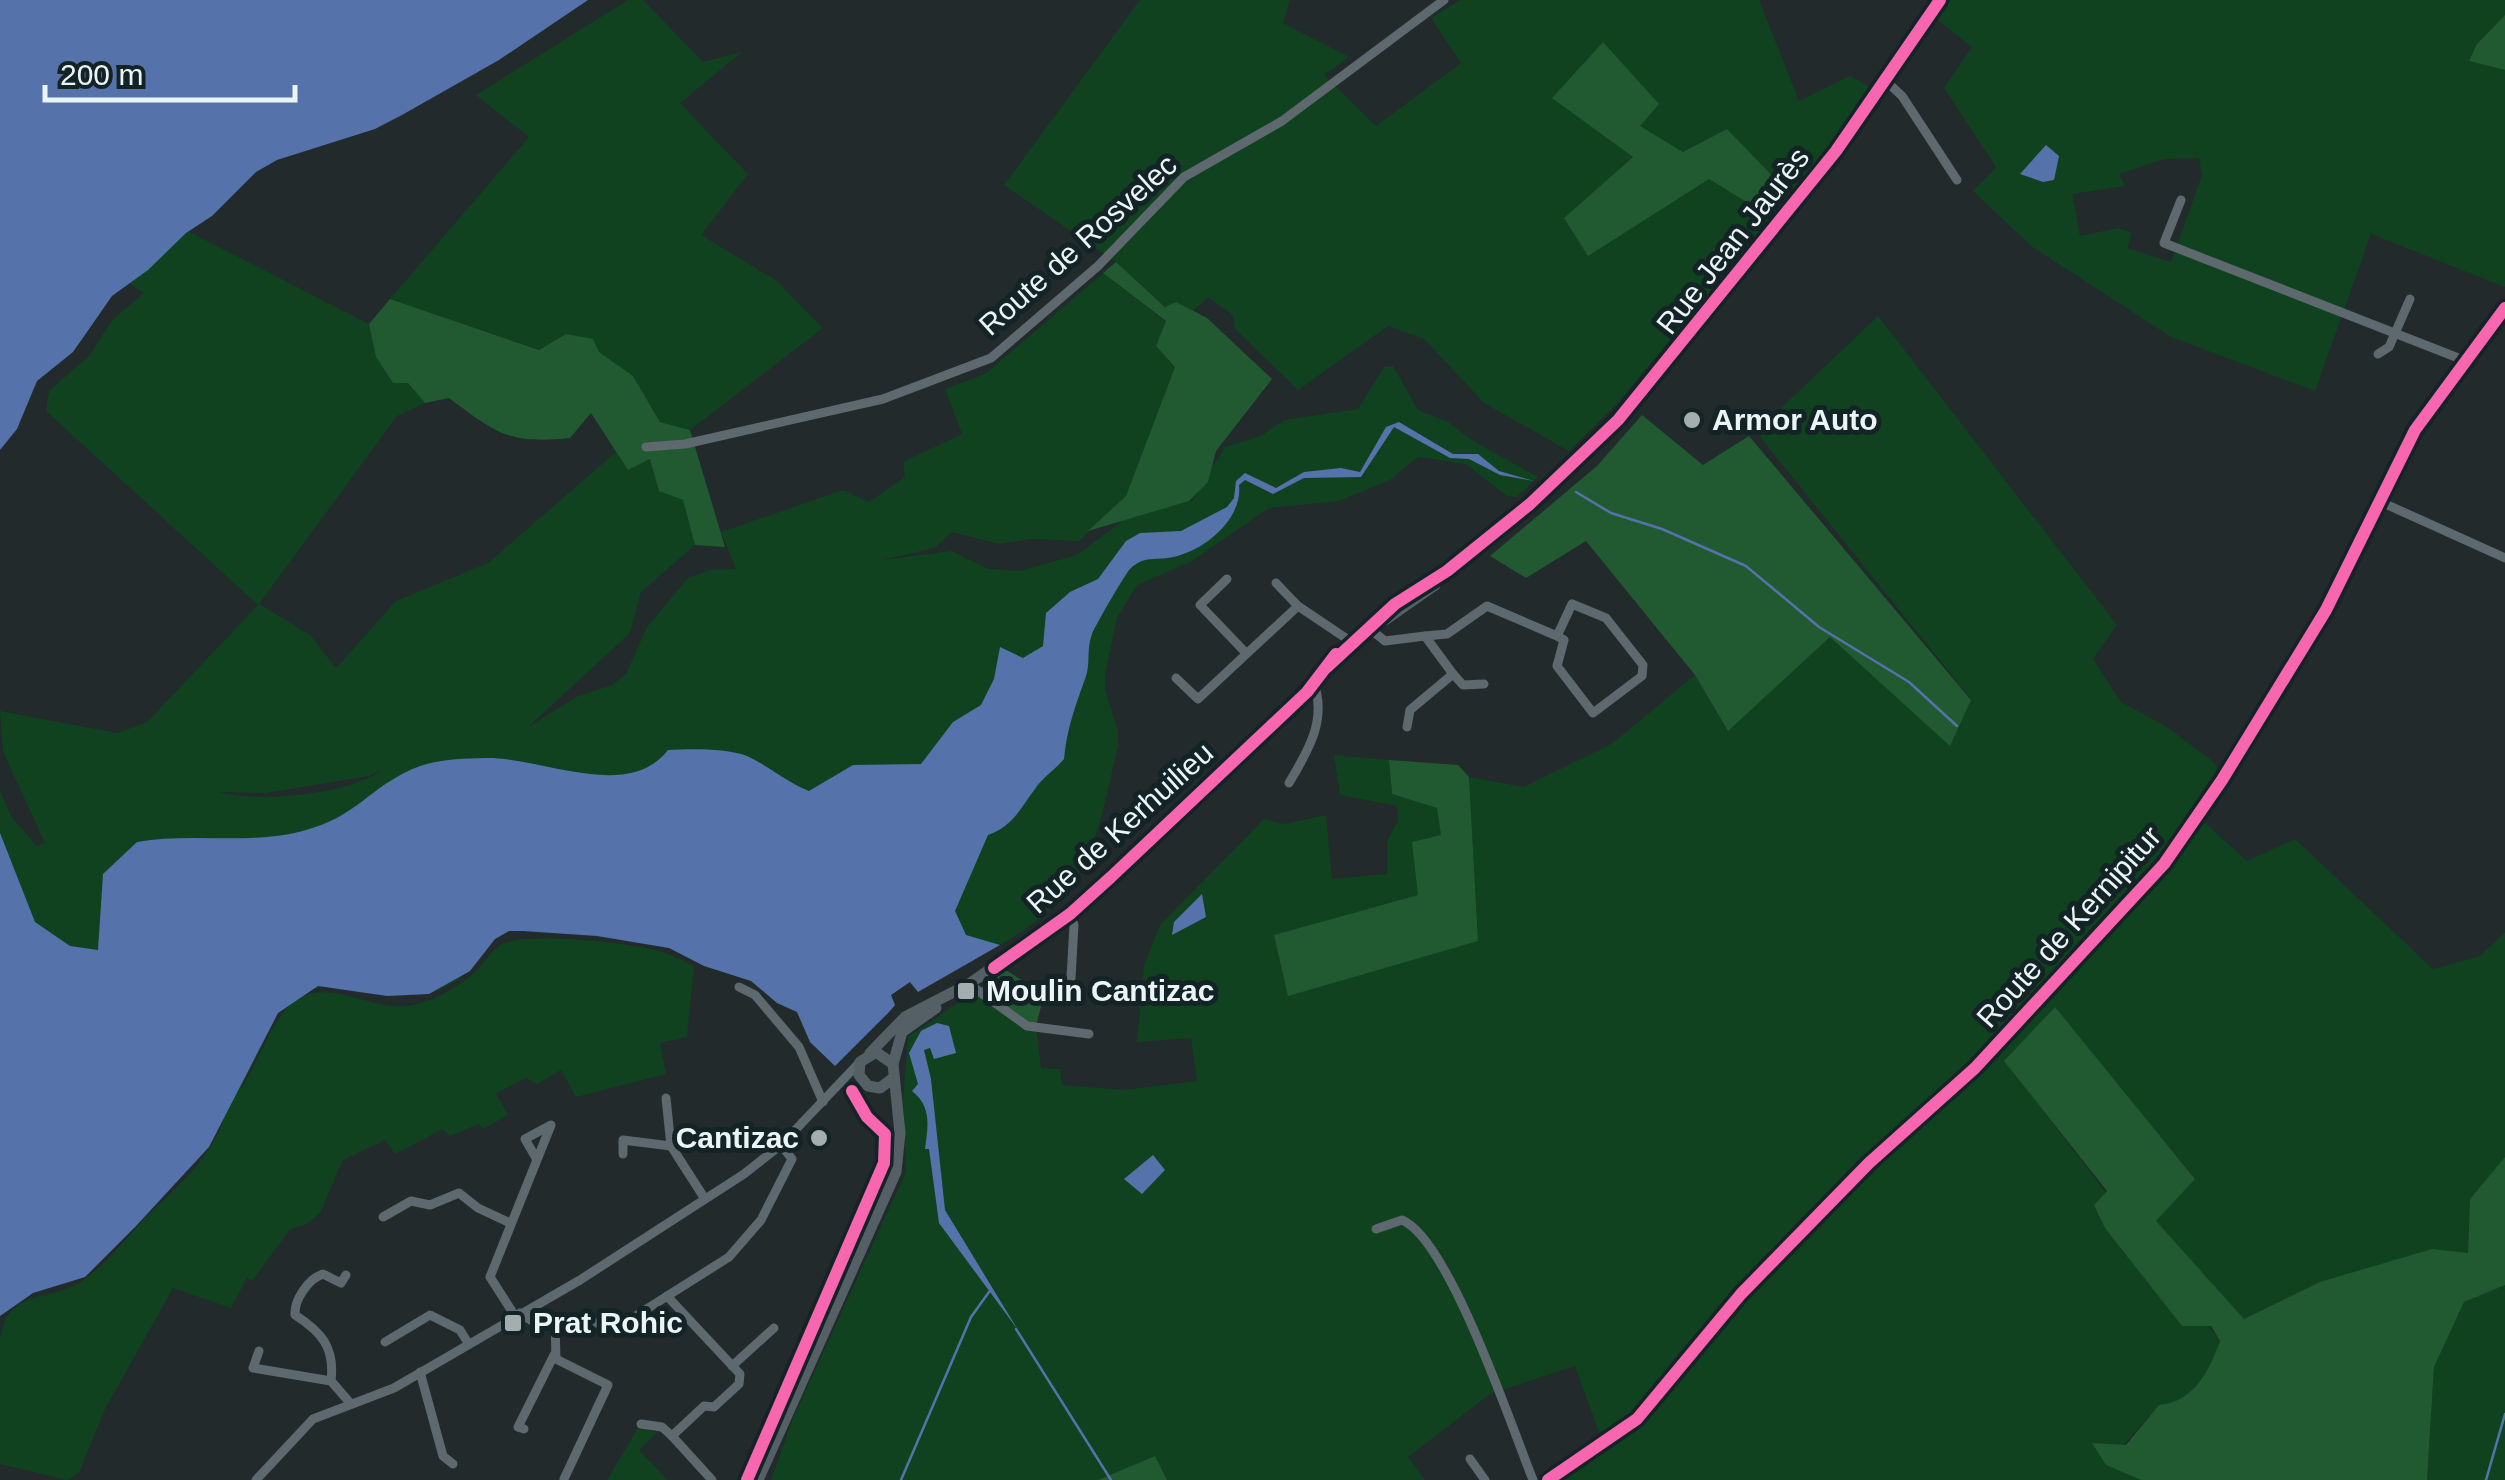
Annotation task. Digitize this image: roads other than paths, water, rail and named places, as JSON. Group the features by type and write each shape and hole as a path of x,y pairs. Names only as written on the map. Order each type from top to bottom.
{"main road":[{"name":"Rue Jean Jaurès","path":"1373,626 1410,592 1447,571 1542,493 1665,367 1886,82 1940,0"},
{"path":"1351,645 1373,626"},
{"name":"Rue de Kerhuilieu","path":"865,1057 904,1017 970,984 1070,914 1351,645"},
{"name":"Rue de Kerhuilieu","path":"893,1064 902,1032 941,1000"},
{"path":"758,1480 896,1172 900,1134 894,1110 893,1064 881,1053 865,1057 858,1076 894,1110"},
{"path":"870,1087 892,1079"}],"street":[{"name":"Route de Rosvelec","path":"646,446 685,444 883,400 991,358 1117,249 1184,177 1273,128 1444,0"},
{"path":"1886,82 1902,96 1957,180"},
{"path":"2181,200 2164,243 2466,361"},
{"path":"2378,354 2390,348 2410,299"},
{"name":"Route de Kernipitur","path":"1548,1480 1636,1419 1742,1294 1869,1164 1974,1068 2164,864 2222,780 2326,610 2414,430 2505,308"},
{"path":"2381,502 2505,558"},
{"path":"1226,579 1200,604 1246,654"},
{"path":"1276,583 1298,606 1351,645"},
{"path":"1373,626 1384,640 1447,634 1487,606 1564,640 1558,666 1593,713 1642,676 1643,665 1606,618 1572,604 1557,636"},
{"path":"1176,678 1198,699 1298,606"},
{"path":"1425,636 1462,685 1484,684"},
{"path":"1407,727 1410,710 1453,674"},
{"path":"1289,782 1314,740 1319,696 1311,683"},
{"path":"1070,914 1074,925 1070,978"},
{"path":"970,984 1035,1029 1089,1034"},
{"path":"739,987 756,996 800,1047 824,1102"},
{"path":"256,1480 303,1426 385,1392 705,1199 781,1146 865,1057"},
{"path":"838,1089 870,1087"},
{"path":"666,1098 670,1146 705,1199"},
{"path":"623,1154 623,1140 670,1146"},
{"path":"536,1158 490,1277 517,1314 532,1320 623,1324 729,1256 761,1220 789,1169 790,1155 781,1146"},
{"path":"383,1216 411,1201 430,1205 459,1192 478,1208 510,1223"},
{"path":"1376,1229 1402,1220 1422,1235 1467,1316 1533,1480"},
{"path":"331,1380 333,1358 320,1332 295,1316 294,1306 314,1278 323,1274 341,1283 346,1275"},
{"path":"667,1296 740,1374 739,1384 714,1407 704,1406 672,1436"},
{"path":"384,1342 430,1315 460,1330 468,1343"},
{"path":"524,1429 518,1427 554,1356 555,1322"},
{"path":"732,1366 774,1328"},
{"path":"259,1351 254,1368 331,1380 351,1404"},
{"path":"554,1356 608,1385 564,1479"},
{"path":"420,1372 443,1456 453,1464"},
{"path":"642,1424 662,1427 712,1480"},
{"path":"1470,1459 1485,1480"}],"water":[{"path":"0,0 588,0 499,60 375,129 277,160 256,172 212,216 112,296 73,352 37,381 17,429 0,450"},
{"path":"2046,145 2059,156 2054,180 2043,182 2020,174"},
{"path":"1399,422 1453,454 1478,454 1499,471 1534,481 1500,475 1469,459 1450,458 1394,427 1361,477 1304,478 1273,494 1245,480 1239,485 1235,510 1209,541 1185,554 1145,560 1130,569 1092,634 1087,674 1064,759 1010,822 988,835 955,911 966,935 1000,945 918,992 910,982 891,995 895,1005 835,1066 810,1042 797,1012 777,1003 751,981 704,966 669,948 597,936 509,931 495,939 470,971 429,994 387,996 318,986 278,1013 209,1147 136,1226 85,1277 33,1293 0,1316 0,833 35,922 70,946 98,950 103,874 137,842 264,837 306,830 336,818 404,773 434,762 508,760 608,775 631,773 651,765 668,750 718,750 747,756 809,791 853,765 921,764 953,722 981,705 994,679 1000,647 1023,658 1043,646 1046,613 1070,592 1098,579 1126,541 1140,533 1181,531 1227,507 1234,498 1236,481 1245,473 1276,488 1304,472 1341,468 1360,472 1386,427"},
{"path":"1202,894 1206,917 1172,935 1174,922"},
{"path":"937,1023 949,1026 956,1053 934,1059 930,1048 924,1050 931,1079 945,1210 1018,1330 939,1223 929,1149 925,1149 927,1117 923,1104 912,1091 918,1084 909,1053 921,1031"},
{"path":"1153,1155 1165,1170 1142,1194 1124,1179"}],"waterway":[{"path":"1576,492 1611,513 1662,529 1746,566 1819,627 1909,682 1957,726"},
{"path":"901,1480 971,1317 989,1292"},
{"path":"1016,1329 1111,1480"},
{"path":"2486,1480 2505,1414"}],"place":[{"name":"Armor Auto","path":"1692,420"},
{"name":"Moulin Cantizac","path":"966,991"},
{"name":"Cantizac","path":"819,1138"},
{"name":"Prat Rohic","path":"513,1323"}]}
